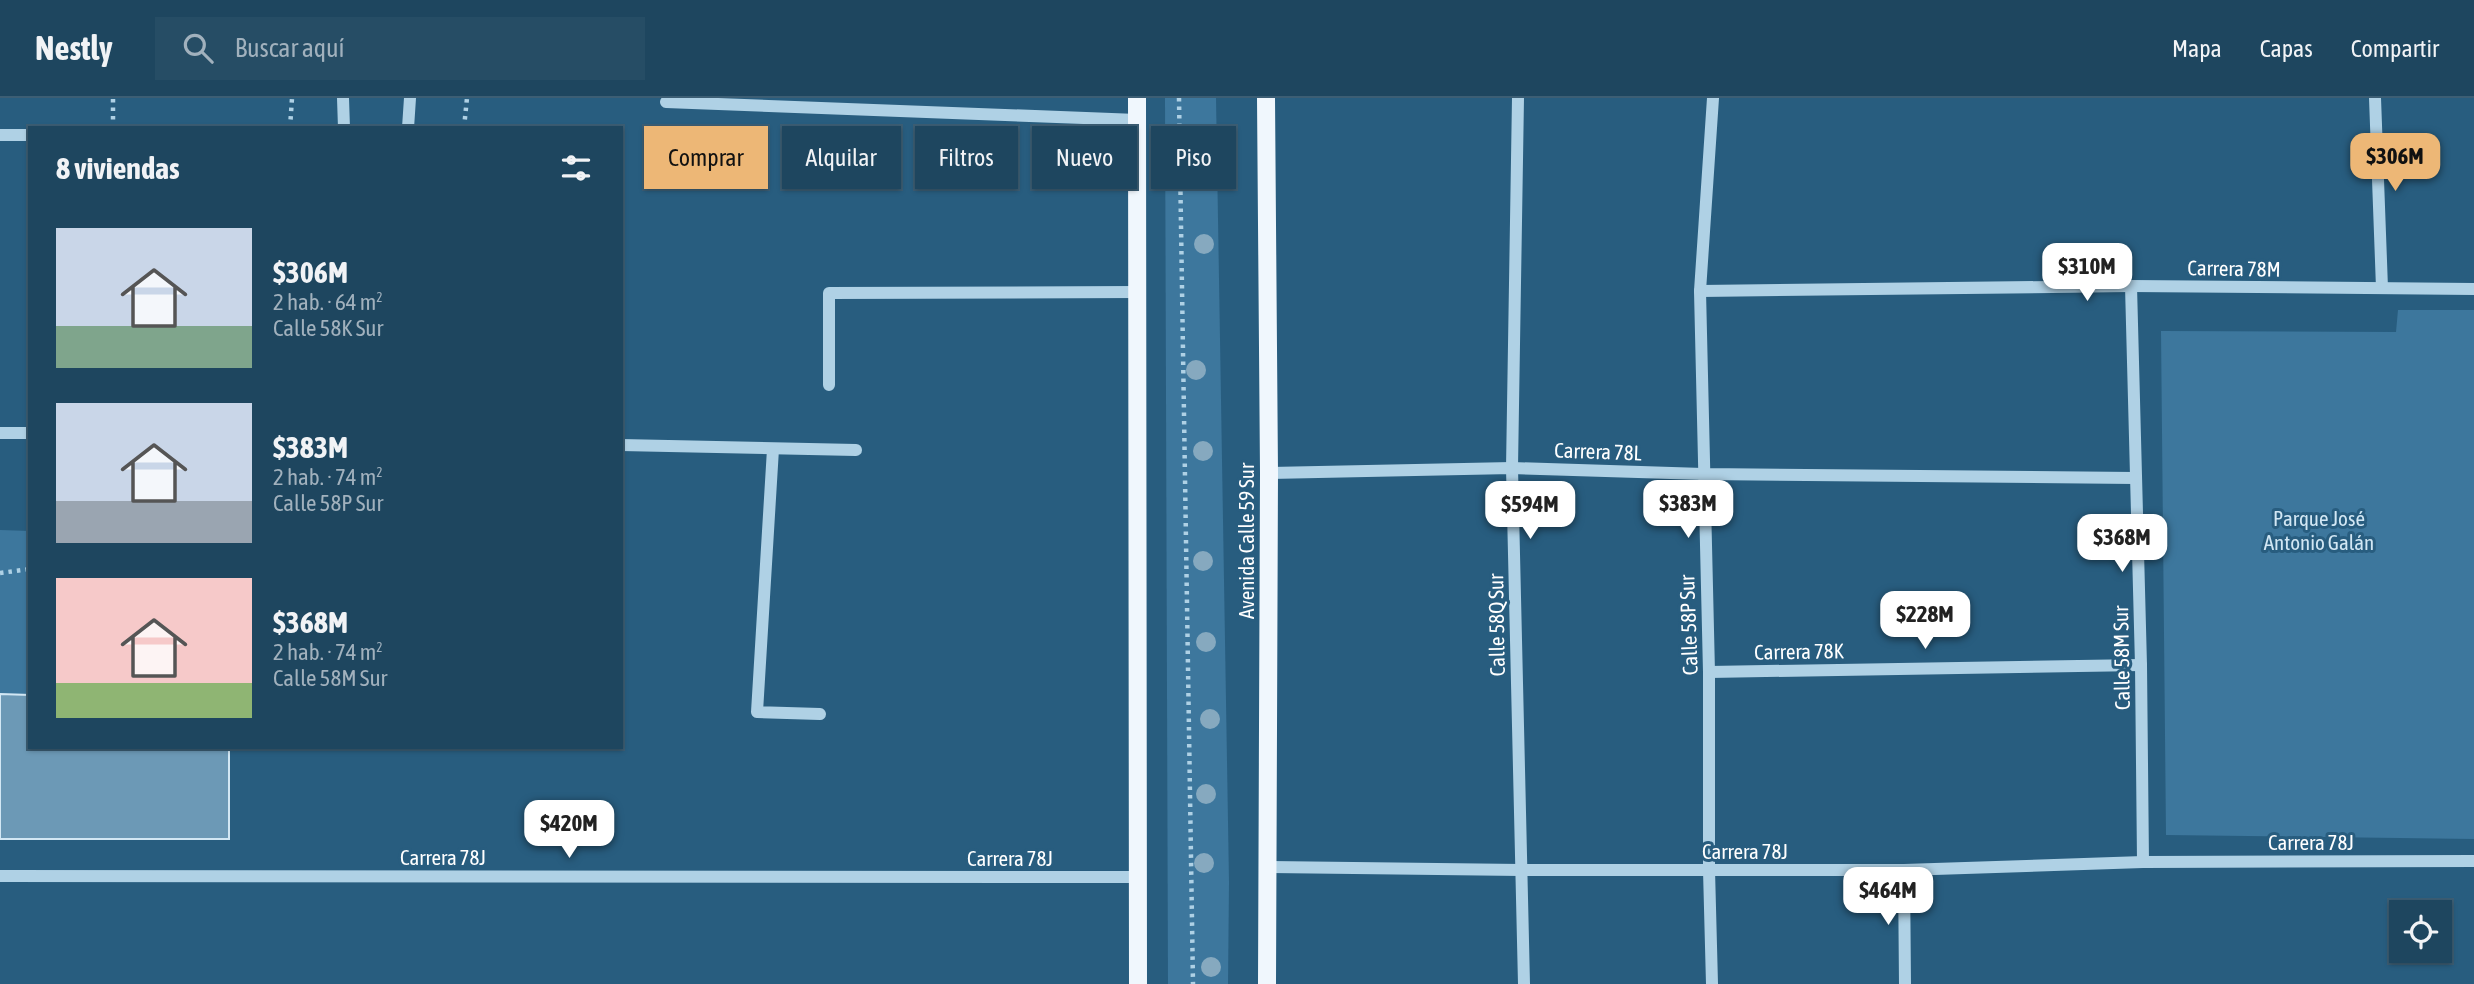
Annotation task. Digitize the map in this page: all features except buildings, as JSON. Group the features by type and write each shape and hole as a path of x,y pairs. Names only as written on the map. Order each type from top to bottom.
{"main road":[{"path":"1137,98 1138,984"},
{"name":"Avenida Calle 59 Sur","path":"1266,98 1269,473 1267,984"}],"street":[{"path":"343,98 344,126"},
{"path":"408,126 410,98"},
{"name":"Calle 58Q Sur","path":"1518,98 1512,468 1524,984"},
{"name":"Calle 58P Sur","path":"1712,984 1709,672 1700,291 1713,98"},
{"path":"2375,98 2382,288"},
{"path":"666,102 1137,120"},
{"path":"0,135 28,135"},
{"name":"Carrera 78M","path":"1700,291 2131,286 2474,289"},
{"name":"Calle 58M Sur","path":"2131,286 2141,664 2143,862"},
{"path":"830,385 829,293 1137,292"},
{"path":"0,433 28,433"},
{"path":"623,445 856,450"},
{"path":"772,449 757,712 820,715"},
{"name":"Carrera 78L","path":"1269,473 1512,468 1703,474 2136,478"},
{"name":"Carrera 78K","path":"1709,672 2141,664"},
{"name":"Carrera 78J","path":"1267,867 1904,870 2143,862 2474,861"},
{"path":"1904,870 1905,984"},
{"name":"Carrera 78J","path":"0,876 1137,877"}],"path":[{"path":"113,98 113,126"},
{"path":"290,126 292,98"},
{"path":"464,126 467,98"},
{"path":"1179,98 1194,984"},
{"path":"0,573 28,569"}],"green space":[{"path":"1165,98 1216,98 1216,126 1165,126"},
{"path":"1165,189 1218,189 1229,882 1228,984 1168,984"},
{"name":"Parque José Antonio Galán","path":"2398,310 2474,310 2474,839 2166,835 2161,331 2396,332"},
{"path":"0,530 28,531 28,695 0,694"}]}
